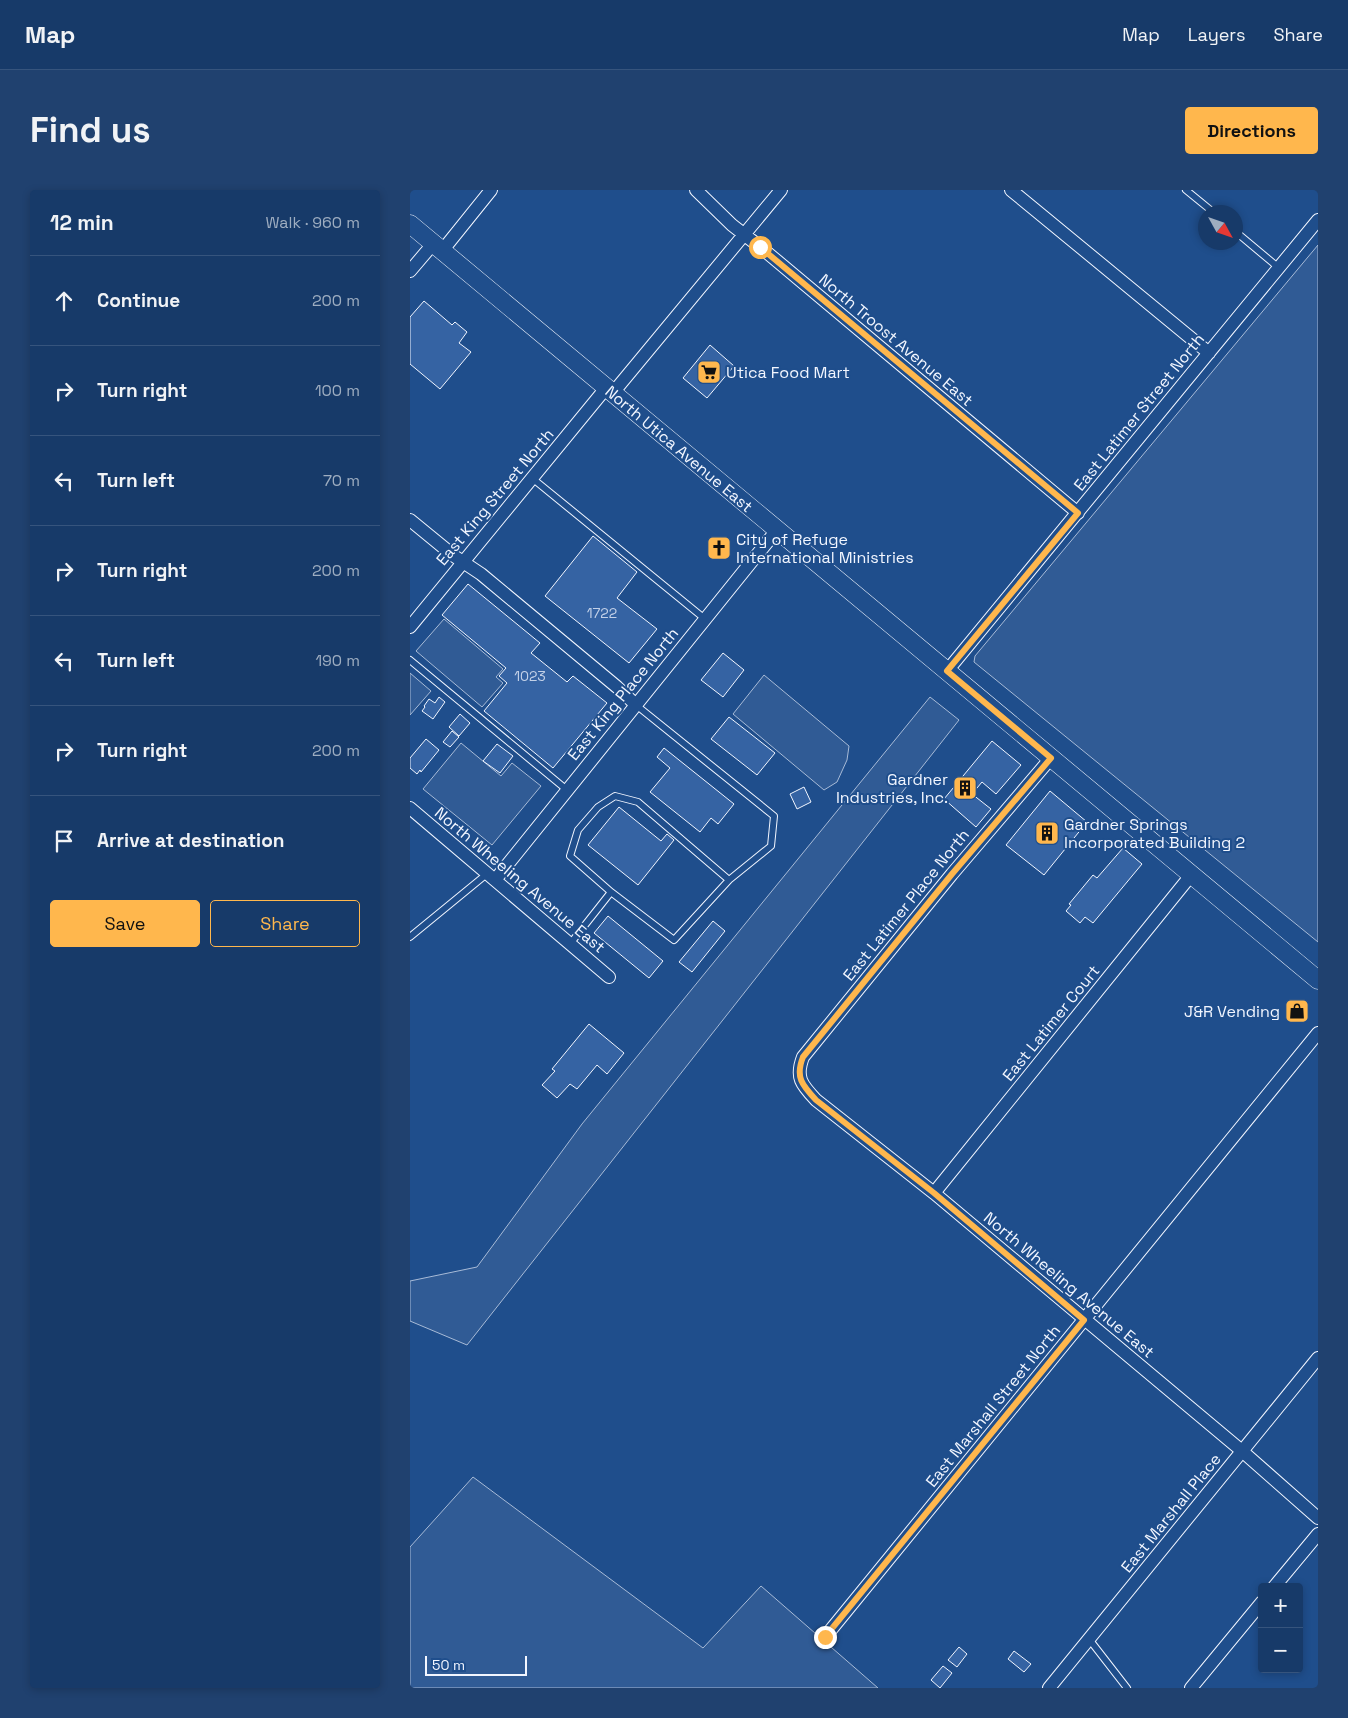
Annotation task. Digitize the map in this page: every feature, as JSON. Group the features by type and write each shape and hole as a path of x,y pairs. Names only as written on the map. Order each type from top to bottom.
{"main road":[{"name":"North Utica Avenue East","path":"410,224 1318,980"}],"street":[{"path":"410,271 437,247 491,190"},
{"name":"North Troost Avenue East","path":"696,190 732,225 1078,513"},
{"name":"East King Street North","path":"410,627 532,478 609,391 780,190"},
{"path":"1011,190 1209,354"},
{"name":"East Latimer Street North","path":"947,671 1318,220"},
{"path":"410,520 462,562 481,574 636,705"},
{"name":"East King Place North","path":"492,876 567,790 777,530"},
{"name":"East Latimer Place North","path":"800,1079 798,1068 803,1057 952,874 1051,758"},
{"name":"North Wheeling Avenue East","path":"410,808 609,977"},
{"name":"East Latimer Court","path":"934,1193 1192,874"},
{"name":"East Marshall Street North","path":"825,1637 1318,1033"},
{"name":"North Wheeling Avenue East","path":"800,1079 816,1100 934,1193 1242,1451 1318,1518"},
{"name":"East Marshall Place","path":"1049,1688 1318,1358"},
{"path":"1277,1583 1318,1534"},
{"path":"1192,1688 1258,1607"}],"lane":[{"path":"1186,190 1204,205"},
{"path":"1243,238 1279,268"},
{"path":"532,478 705,619"},
{"path":"410,660 567,790"},
{"path":"636,705 774,816 770,846 729,880 674,940 611,892 570,856 578,830 598,807 615,796 638,802 729,880"},
{"path":"410,937 492,876"},
{"path":"570,944 611,892"},
{"path":"1089,1639 1127,1688"}],"shaded area":[{"path":"1318,245 1318,942 974,662 975,656"},
{"path":"444,619 503,669 496,677 503,683 482,707 416,651"},
{"path":"410,673 431,691 410,715"},
{"path":"764,675 849,746 847,760 837,782 824,790 733,714"},
{"path":"930,697 959,720 467,1345 410,1321 410,1281 477,1267 582,1124"},
{"path":"461,743 501,776 512,763 541,786 492,845 423,789"},
{"path":"473,1477 703,1648 761,1586 878,1688 410,1688 410,1547"}],"building":[{"path":"424,301 452,325 455,322 467,332 459,343 471,352 440,389 410,364 410,317"},
{"name":"Utica Food Mart","path":"710,345 734,366 707,398 683,378"},
{"path":"593,536 637,572 617,598 657,629 629,663 545,596"},
{"path":"468,584 540,643 531,653 567,682 573,676 607,703 553,768 484,711 507,683 499,676 506,668 442,615"},
{"path":"723,653 744,670 723,697 701,680"},
{"path":"439,697 445,702 433,719 422,711 429,699 435,703"},
{"path":"460,714 470,723 459,736 449,727"},
{"path":"729,717 775,753 757,775 711,739"},
{"path":"452,731 459,737 450,747 443,742"},
{"path":"426,739 439,750 421,772 420,770 417,774 410,768 410,758"},
{"name":"Gardner Industries, Inc.","path":"992,741 1021,765 996,794 982,782 972,794 991,809 976,827 944,799"},
{"path":"497,744 513,756 500,773 483,761"},
{"path":"664,748 734,804 718,824 711,818 700,832 650,792 670,768 657,757"},
{"path":"804,787 811,802 797,809 790,794"},
{"name":"Gardner Springs Incorporated Building 2","path":"1050,791 1087,822 1044,875 1006,845"},
{"path":"619,807 661,841 667,834 674,840 638,885 588,845"},
{"path":"1123,848 1142,864 1093,923 1085,917 1080,923 1066,911 1071,905 1069,904 1093,875 1097,878"},
{"path":"608,916 663,961 649,978 594,933"},
{"path":"713,921 725,931 692,972 679,962"},
{"path":"589,1024 624,1053 607,1074 597,1065 577,1089 570,1084 557,1098 542,1085 555,1071 552,1069"},
{"path":"959,1647 967,1654 957,1667 948,1660"},
{"path":"1014,1651 1031,1664 1024,1672 1008,1659"},
{"path":"943,1666 952,1673 940,1688 931,1680"}],"place":[{"name":"Utica Food Mart","path":"709,372"},
{"name":"City of Refuge International Ministries","path":"719,548"},
{"name":"Gardner Industries, Inc.","path":"965,788"},
{"name":"Gardner Springs Incorporated Building 2","path":"1047,833"},
{"name":"J&R Vending","path":"1297,1011"}],"route":[{"path":"760,247 1078,513 947,671 1051,758 952,874 803,1057 798,1068 800,1079 816,1100 934,1193 1084,1320 825,1637"}]}
